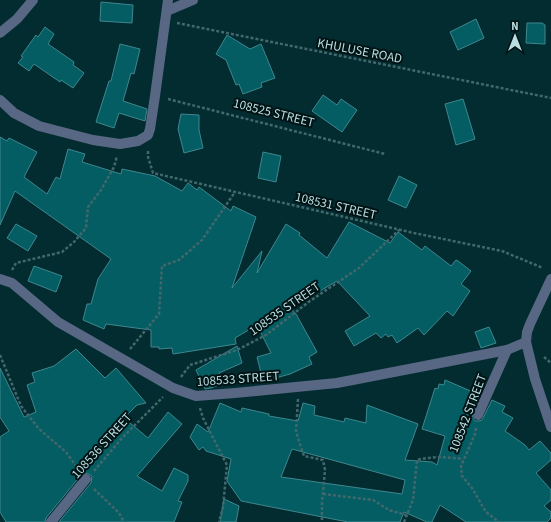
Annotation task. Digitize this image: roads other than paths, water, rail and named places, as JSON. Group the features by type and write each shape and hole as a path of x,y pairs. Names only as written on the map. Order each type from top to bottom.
{"street":[{"path":"0,33 17,19 33,0"},
{"path":"0,100 14,113 39,126 94,140 120,144 138,141 148,135 150,129 168,0"},
{"path":"166,16 193,0"},
{"name":"108533 STREET","path":"3,279 17,287 58,322 173,388 196,396 337,382 507,350 526,342"},
{"path":"551,279 529,328 526,342 535,379 551,427"},
{"name":"108542 STREET","path":"478,415 507,350"},
{"name":"108536 STREET","path":"51,522 86,479"}]}
